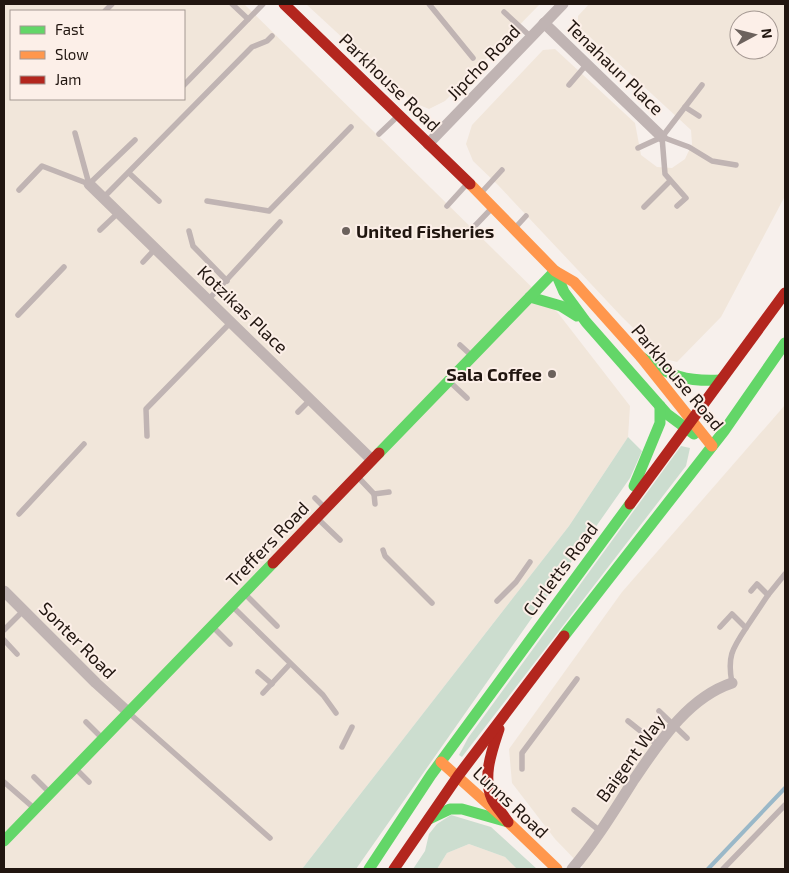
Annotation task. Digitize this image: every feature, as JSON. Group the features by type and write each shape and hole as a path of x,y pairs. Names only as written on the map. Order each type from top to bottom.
{"main road":[{"name":"Parkhouse Road","path":"284,4 469,182 555,271 574,282 641,357 688,424 712,446"},
{"name":"Parkhouse Road","path":"555,271 564,292 586,322 660,406 675,421 688,424"},
{"name":"Treffers Road","path":"4,841 555,271"},
{"name":"Curletts Road","path":"369,869 441,762 785,292"},
{"path":"530,297 561,306 586,322"},
{"path":"394,869 458,776 712,446 785,344"},
{"path":"641,357 661,371 680,379 698,382 721,380"},
{"path":"623,514 657,432 660,423 660,406"},
{"path":"503,716 486,780 492,800 508,822"},
{"name":"Lunns Road","path":"441,762 557,869"},
{"path":"429,819 450,809 462,809 508,822"}],"street":[{"name":"Jipcho Road","path":"428,144 563,4"},
{"name":"Tenahaun Place","path":"544,23 662,137"},
{"name":"Kotzikas Place","path":"89,184 372,460"},
{"name":"Sonter Road","path":"4,591 96,683 128,712"},
{"name":"Baigent Way","path":"572,869 674,725 709,693 720,686 732,682"}],"lane":[{"path":"232,4 248,19"},
{"path":"185,84 263,4"},
{"path":"429,4 473,58"},
{"path":"504,12 531,37"},
{"path":"104,197 130,173 252,47 267,41 272,36"},
{"path":"569,85 587,64"},
{"path":"638,148 662,137 702,86"},
{"path":"685,107 699,116"},
{"path":"379,134 399,115"},
{"path":"207,202 269,211 351,127"},
{"path":"75,133 89,184"},
{"path":"662,137 689,147 712,161 736,165"},
{"path":"662,137 665,174 686,198 677,206"},
{"path":"89,184 108,168 135,140"},
{"path":"19,190 42,166 89,184"},
{"path":"480,194 502,170"},
{"path":"130,173 159,201"},
{"path":"644,207 670,181"},
{"path":"447,206 469,182"},
{"path":"470,231 494,207"},
{"path":"100,230 119,212"},
{"path":"515,228 526,216"},
{"path":"208,300 280,222"},
{"path":"190,231 193,246 227,281"},
{"path":"143,262 156,248"},
{"path":"18,315 64,267"},
{"path":"146,436 146,409 231,322"},
{"path":"460,345 472,356"},
{"path":"448,381 467,398"},
{"path":"298,412 311,399"},
{"path":"19,514 84,444"},
{"path":"357,476 374,494 375,504"},
{"path":"374,494 389,492"},
{"path":"315,498 326,508"},
{"path":"317,518 340,540"},
{"path":"383,550 384,556 432,603"},
{"path":"497,601 516,582 530,562"},
{"path":"732,682 729,669 732,649 768,595 785,574"},
{"path":"751,591 757,584 768,595"},
{"path":"244,593 276,626"},
{"path":"232,606 323,695 336,712"},
{"path":"4,630 24,610"},
{"path":"720,627 732,614 746,628"},
{"path":"212,626 230,644"},
{"path":"4,640 17,654"},
{"path":"263,693 290,664"},
{"path":"258,672 272,684"},
{"path":"522,769 522,753 577,679"},
{"path":"659,711 687,738"},
{"path":"128,712 270,838"},
{"path":"628,721 658,745"},
{"path":"86,722 103,738"},
{"path":"342,747 352,727"},
{"path":"75,768 90,782"},
{"path":"34,777 50,793"},
{"path":"4,782 35,809"},
{"path":"723,869 785,805"},
{"path":"574,810 600,830"}],"shaded area":[{"path":"4,4 244,4 558,313 630,406 628,437 569,526 302,869 4,869"},
{"path":"306,4 540,4 445,101 429,109 412,102"},
{"path":"589,4 785,4 785,196 721,317 677,362 665,359 622,317 498,185 473,161 466,144 472,125 543,50 555,49 635,123 641,155 657,167 672,168 685,159 692,144 691,130 578,26 578,16"},
{"path":"785,405 785,869 584,869 555,839 512,783 509,749 622,592"},
{"path":"469,844 505,857 517,869 437,869 447,853"}],"green space":[{"path":"628,437 642,451 630,478 356,869 302,869 569,526"},
{"path":"681,446 690,448 686,466 462,757 459,755 468,738"},
{"path":"451,815 491,827 537,869 517,869 505,857 469,844 447,853 437,869 413,869 425,851 429,834 437,824"}],"waterway":[{"path":"708,869 785,788"}],"traffic: fast":[{"path":"555,271 564,292 586,322 667,414 694,434"},
{"path":"379,453 555,271"},
{"path":"530,297 561,306 577,316"},
{"path":"564,636 724,431 785,343"},
{"path":"641,357 661,369 688,379 721,380"},
{"path":"634,486 660,423 660,406"},
{"path":"369,869 431,775 630,504"},
{"path":"4,841 273,563"},
{"path":"429,819 450,809 462,809 508,822"}],"traffic: slow":[{"path":"470,184 555,271 574,282 641,357 712,446"},
{"path":"441,762 557,869"}],"traffic: jam":[{"path":"284,4 470,184"},
{"path":"630,504 785,293"},
{"path":"273,563 379,453"},
{"path":"394,869 458,776 564,636"},
{"path":"499,729 489,764 488,781 492,799 508,822"}],"place":[{"name":"United Fisheries","path":"346,231"},
{"name":"Sala Coffee","path":"552,374"}]}
